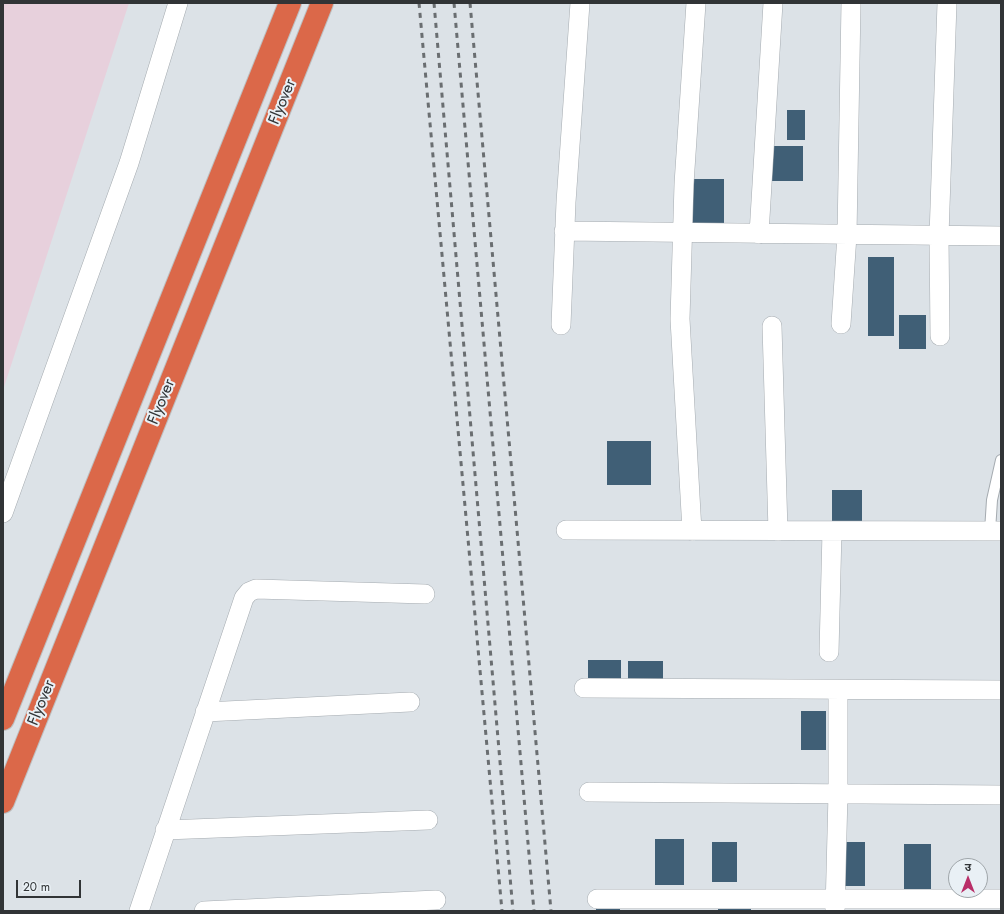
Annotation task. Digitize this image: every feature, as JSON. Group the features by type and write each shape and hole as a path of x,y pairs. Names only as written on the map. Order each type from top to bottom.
{"highway":[{"name":"Flyover","path":"3,719 290,3"},
{"name":"Flyover","path":"3,802 322,3"}],"street":[{"path":"3,513 128,163 178,3"},
{"path":"561,325 564,231 580,3"},
{"path":"692,531 680,319 684,184 696,3"},
{"path":"759,234 773,3"},
{"path":"841,324 847,234 851,3"},
{"path":"940,336 939,236 947,3"},
{"path":"564,231 1001,236"},
{"path":"772,326 778,531"},
{"path":"566,530 996,531"},
{"path":"829,652 832,531"},
{"path":"138,911 244,598 249,592 256,589 425,594"},
{"path":"584,688 1001,690"},
{"path":"835,905 838,794 838,690"},
{"path":"205,712 410,702"},
{"path":"589,792 1001,795"},
{"path":"166,830 428,820"},
{"path":"597,899 835,905 1001,899"},
{"path":"204,911 436,900"}],"lane":[{"path":"996,531 992,500 1001,460"}],"shaded area":[{"path":"3,3 129,3 3,390"}],"building":[{"path":"787,110 805,110 805,140 787,140"},
{"path":"768,146 803,146 803,181 768,181"},
{"path":"690,179 724,179 724,224 690,224"},
{"path":"868,257 894,257 894,336 868,336"},
{"path":"899,315 926,315 926,349 899,349"},
{"path":"607,441 651,441 651,485 607,485"},
{"path":"832,490 862,490 862,523 832,523"},
{"path":"588,660 621,660 621,684 588,684"},
{"path":"628,661 663,661 663,685 628,685"},
{"path":"801,711 826,711 826,750 801,750"},
{"path":"655,839 684,839 684,885 655,885"},
{"path":"712,842 737,842 737,882 712,882"},
{"path":"842,842 865,842 865,886 842,886"},
{"path":"904,844 931,844 931,889 904,889"},
{"path":"596,902 620,902 620,911 596,911"},
{"path":"718,908 751,908 751,911 718,911"}],"railway":[{"path":"419,3 502,911"},
{"path":"434,3 513,911"},
{"path":"454,3 534,911"},
{"path":"470,3 551,911"}]}
